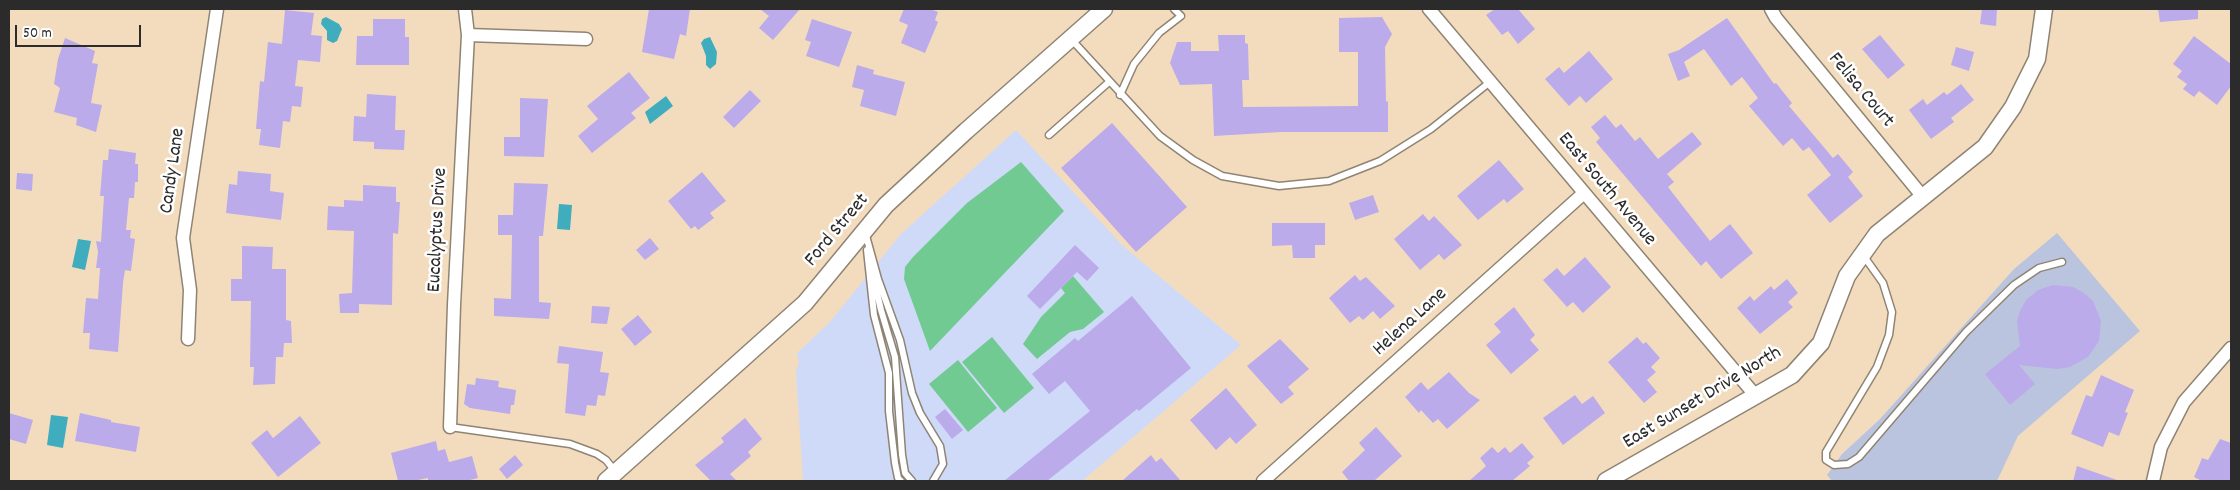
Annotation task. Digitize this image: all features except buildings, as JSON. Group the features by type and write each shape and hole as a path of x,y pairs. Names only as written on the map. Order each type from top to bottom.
{"street":[{"name":"Candy Lane","path":"188,339 190,290 183,238 217,9"},
{"name":"Eucalyptus Drive","path":"450,427 454,305 468,35 466,9"},
{"name":"Ford Street","path":"611,477 805,303 886,205 966,130 1104,9"},
{"name":"East South Avenue","path":"1428,9 1755,395"},
{"name":"Felisa Court","path":"1771,9 1776,18 1923,196"},
{"name":"East Sunset Drive North","path":"1606,481 1792,375 1821,343 1847,276 1877,234 1985,147 2013,107 2037,59 2044,9"},
{"path":"468,35 586,39"},
{"name":"Helena Lane","path":"1263,481 1584,193"},
{"path":"2153,481 2161,447 2184,402 2231,348"}],"lane":[{"path":"1120,95 1134,64 1159,33 1181,16 1174,9"},
{"path":"1070,39 1160,136 1193,160 1222,176 1278,186 1329,181 1380,160 1431,129 1490,82"},
{"path":"1049,135 1109,82"},
{"path":"864,231 878,279 900,340 912,394 920,413 940,446 944,464 933,481"},
{"path":"864,231 874,315 889,373 889,411 895,463 898,478 901,481"},
{"path":"864,231 881,310 898,370 897,397 902,455 906,472 912,481"},
{"path":"1862,254 1883,283 1892,312 1888,336 1877,367 1826,452 1826,460 1834,465 1848,464 1859,457 1966,332 2014,285 2039,268 2062,262"},
{"path":"450,427 570,444 597,454 606,460 611,477"},
{"path":"927,481 939,474"}],"shaded area":[{"path":"1016,130 1123,246 1241,345 1082,481 803,481 796,371 799,363 797,353 829,323 901,234"},
{"path":"2057,233 2140,331 2018,436 1997,481 1832,481 1827,475 1842,454 1880,419 2014,269"}],"green space":[{"path":"1021,162 1064,211 930,351 904,279 905,267 967,203"},
{"path":"1073,276 1104,312 1083,329 1070,332 1037,359 1023,344 1041,317 1065,293 1061,288"},
{"path":"992,337 1034,388 1004,413 962,362"},
{"path":"958,360 997,408 968,432 929,384"}],"water":[{"path":"326,17 339,24 342,29 337,41 333,43 327,40 327,31 321,24 322,19"},
{"path":"710,37 717,52 716,64 710,69 706,65 706,56 701,43 704,39"},
{"path":"666,96 673,106 650,124 645,112"},
{"path":"559,204 572,205 570,230 557,229"},
{"path":"78,239 91,241 85,270 72,267"},
{"path":"51,415 68,417 63,448 47,445"}]}
